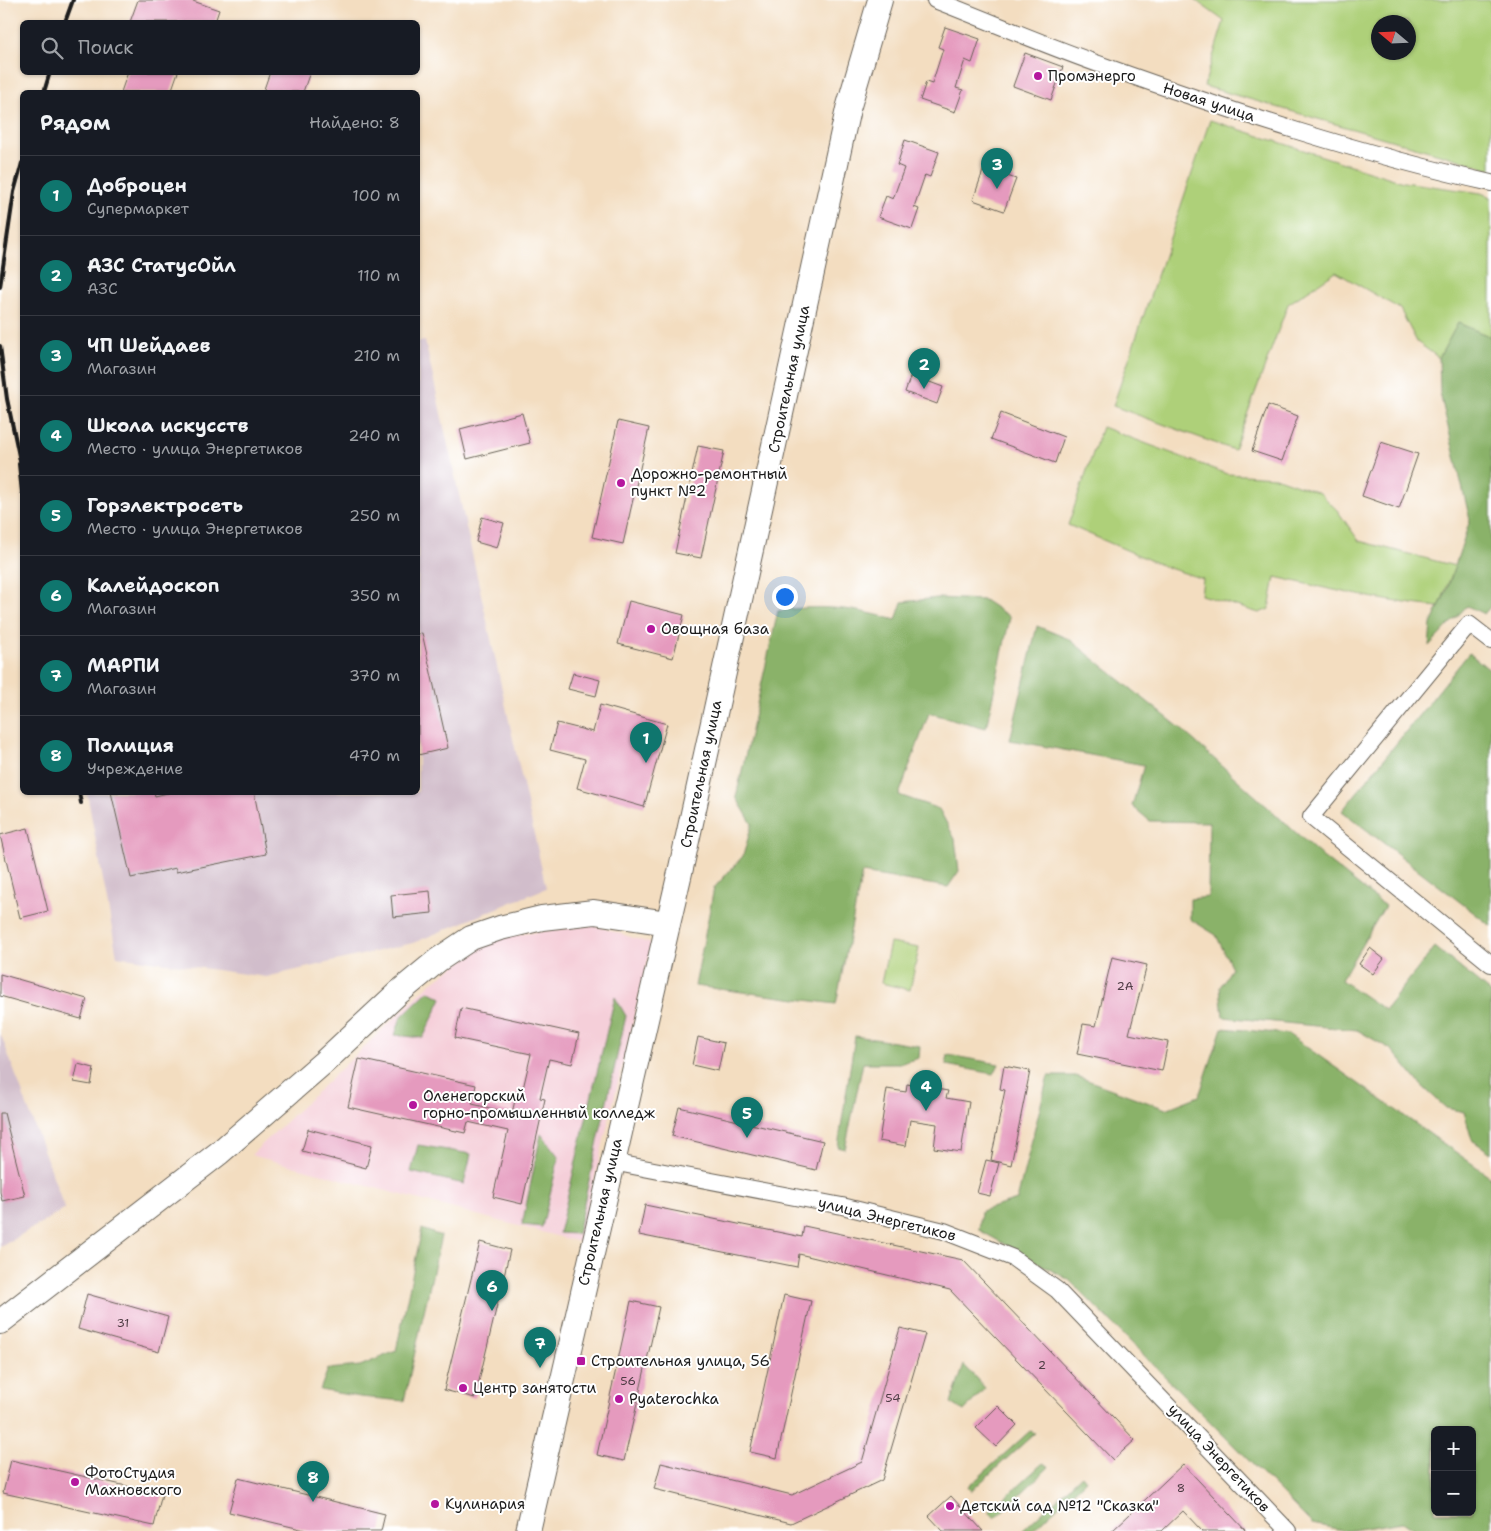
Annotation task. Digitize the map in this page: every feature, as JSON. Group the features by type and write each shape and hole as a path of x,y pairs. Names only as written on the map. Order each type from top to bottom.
{"street":[{"name":"Новая улица","path":"934,0 1197,100 1426,169 1491,183"},
{"name":"Строительная улица","path":"528,1531 668,923 848,109 877,8"},
{"path":"1491,641 1469,624 1311,817 1491,964"},
{"path":"0,1322 219,1153 324,1062 398,993 438,960 471,938 500,928 542,918 594,912 668,923"},
{"name":"улица Энергетиков","path":"612,1162 842,1206 944,1231 1013,1258 1057,1290 1288,1531"}],"shaded area":[{"path":"425,341 546,888 413,943 266,977 117,956 87,795 420,795 420,342"},
{"path":"593,925 652,944 579,1242 251,1155 430,984 493,938"},
{"path":"0,1032 65,1209 0,1247"}],"green space":[{"path":"1195,0 1491,0 1491,169 1204,86 1224,21"},
{"path":"1210,120 1403,182 1481,193 1491,197 1491,337 1458,323 1439,358 1417,342 1400,309 1336,272 1288,304 1234,450 1113,406"},
{"path":"1458,323 1491,337 1491,606 1484,614 1467,606 1429,646 1431,624 1447,590 1470,520 1440,393 1439,358"},
{"path":"1102,427 1227,474 1275,477 1320,493 1337,510 1359,541 1455,566 1439,607 1377,598 1275,577 1269,609 1259,613 1201,595 1203,579 1166,567 1068,525"},
{"path":"937,598 984,600 1010,617 986,728 929,713 899,795 939,809 955,839 959,871 948,887 862,873 836,1004 695,986 714,888 743,856 752,824 736,797 778,611 837,608 896,620 902,602"},
{"path":"1037,626 1069,639 1179,727 1324,858 1385,906 1341,980 1385,1010 1435,947 1491,993 1491,1153 1472,1140 1464,1112 1446,1108 1421,1085 1392,1050 1357,1030 1223,1017 1220,987 1232,968 1216,935 1190,919 1190,899 1208,897 1209,822 1150,821 1132,806 1144,765 1010,740"},
{"path":"1469,653 1491,671 1491,926 1342,811"},
{"path":"890,943 919,948 910,990 881,983"},
{"path":"428,991 442,998 423,1038 395,1035 401,1017"},
{"path":"615,997 626,1016 577,1234 559,1233"},
{"path":"1222,1028 1288,1034 1491,1177 1491,1531 1415,1531 1402,1522 1347,1531 1312,1524 1069,1280 979,1230 981,1211 1017,1200 1048,1076 1076,1076 1166,1109 1199,1096"},
{"path":"855,1036 920,1046 919,1058 902,1063 863,1063 845,1149 838,1147"},
{"path":"948,1055 999,1064 994,1074 946,1065"},
{"path":"541,1134 559,1157 542,1227 522,1225"},
{"path":"418,1145 471,1154 464,1184 411,1172"},
{"path":"422,1229 441,1236 404,1401 360,1397 320,1390 328,1369 360,1366 396,1351"},
{"path":"964,1365 985,1388 964,1411 951,1403"},
{"path":"1030,1431 1035,1433 971,1491 968,1487"},
{"path":"1043,1463 1049,1467 995,1518 989,1512"},
{"path":"1082,1475 1086,1480 1032,1531 1022,1531"}],"building":[{"path":"138,0 190,0 219,10 216,20 131,20"},
{"path":"945,27 980,39 972,63 965,60 956,88 963,90 955,112 920,100 926,82 932,84 943,49 938,47"},
{"name":"Промэнерго","path":"1025,53 1063,67 1051,100 1013,86"},
{"path":"127,75 177,75 172,90 122,90"},
{"path":"269,75 309,75 304,90 264,90"},
{"path":"905,140 939,152 930,177 925,175 914,207 919,209 912,229 878,217 886,196 893,199 904,168 897,165"},
{"path":"984,168 1016,179 1004,211 973,200"},
{"path":"911,375 943,387 937,404 905,392"},
{"path":"1268,405 1298,416 1282,461 1252,451"},
{"path":"522,413 530,443 467,459 460,429"},
{"path":"1001,413 1064,437 1055,463 991,439"},
{"name":"Дорожно-ремонтный пункт №2","path":"618,421 649,428 623,544 592,537"},
{"path":"1381,442 1418,454 1399,509 1362,496"},
{"path":"698,446 724,451 701,558 675,553"},
{"path":"482,517 504,523 497,548 476,542"},
{"name":"Овощная база","path":"629,601 684,615 673,658 618,644"},
{"path":"422,633 448,748 420,755 420,634"},
{"path":"573,673 600,680 596,696 568,689"},
{"path":"600,705 667,724 644,807 577,788 585,759 550,750 557,723 593,732"},
{"path":"112,795 255,795 266,854 176,872 176,868 131,878"},
{"path":"28,828 48,911 20,918 0,835"},
{"path":"430,891 432,913 393,917 391,895"},
{"path":"1370,948 1384,959 1373,974 1359,964"},
{"path":"1112,957 1147,965 1129,1034 1168,1042 1162,1071 1077,1054 1083,1024 1096,1026"},
{"path":"0,974 87,999 81,1019 0,996"},
{"name":"Оленегорский горно-промышленный колледж","path":"461,1008 579,1034 572,1064 549,1059 540,1098 545,1099 522,1204 493,1197 508,1131 468,1122 465,1133 348,1107 359,1059 476,1085 472,1104 512,1113 517,1092 522,1093 531,1054 455,1038"},
{"path":"698,1037 724,1043 718,1071 692,1065"},
{"path":"78,1064 94,1068 91,1085 74,1082"},
{"path":"1004,1066 1030,1071 1011,1165 991,1160 1005,1090 1000,1089"},
{"path":"907,1084 948,1091 946,1098 969,1102 961,1152 934,1148 937,1124 910,1120 906,1146 879,1141 887,1089 906,1092"},
{"path":"679,1107 823,1141 816,1170 672,1136"},
{"path":"0,1113 4,1113 25,1196 2,1201 0,1192"},
{"path":"308,1129 372,1145 366,1168 302,1151"},
{"path":"986,1160 999,1163 990,1196 977,1193"},
{"path":"645,1205 802,1237 804,1226 963,1260 1135,1440 1113,1460 950,1290 799,1254 797,1267 639,1235"},
{"path":"480,1242 510,1250 475,1398 444,1390"},
{"path":"87,1294 168,1317 159,1352 78,1329"},
{"path":"784,1295 811,1301 777,1458 750,1452"},
{"path":"631,1301 659,1307 624,1461 597,1455"},
{"path":"900,1328 925,1334 882,1480 791,1523 654,1489 661,1463 792,1495 862,1462"},
{"path":"998,1406 1017,1425 996,1447 976,1428"},
{"path":"11,1460 162,1494 154,1526 3,1493"},
{"path":"1183,1464 1246,1531 1202,1531 1183,1511 1162,1531 1112,1531"},
{"path":"238,1478 385,1514 381,1531 309,1531 229,1512"},
{"name":"Детский сад №12 \"Сказка\"","path":"951,1496 983,1531 943,1531 929,1516"}],"railway":[{"path":"66,20 73,0"},
{"path":"45,90 49,75"},
{"path":"0,287 14,192 20,170"},
{"path":"0,346 7,399 20,461"},
{"path":"19,464 20,473"},
{"path":"80,795 81,803"}],"place":[{"name":"Промэнерго","path":"1038,76"},
{"name":"ЧП Шейдаев","path":"997,189"},
{"name":"АЗС СтатусОйл","path":"924,389"},
{"name":"Дорожно-ремонтный пункт №2","path":"621,483"},
{"name":"Овощная база","path":"651,629"},
{"name":"Доброцен","path":"646,763"},
{"name":"Оленегорский горно-промышленный колледж","path":"413,1105"},
{"name":"Школа искусств","path":"926,1111"},
{"name":"Горэлектросеть","path":"747,1138"},
{"name":"Калейдоскоп","path":"492,1311"},
{"name":"Строительная улица, 56","path":"581,1361"},
{"name":"МАРПИ","path":"540,1368"},
{"name":"Центр занятости","path":"463,1388"},
{"name":"Pyaterochka","path":"619,1399"},
{"name":"ФотоСтудия Махновского","path":"75,1482"},
{"name":"Полиция","path":"313,1502"},
{"name":"Кулинария","path":"435,1504"},
{"name":"Детский сад №12 \"Сказка\"","path":"950,1506"}]}
